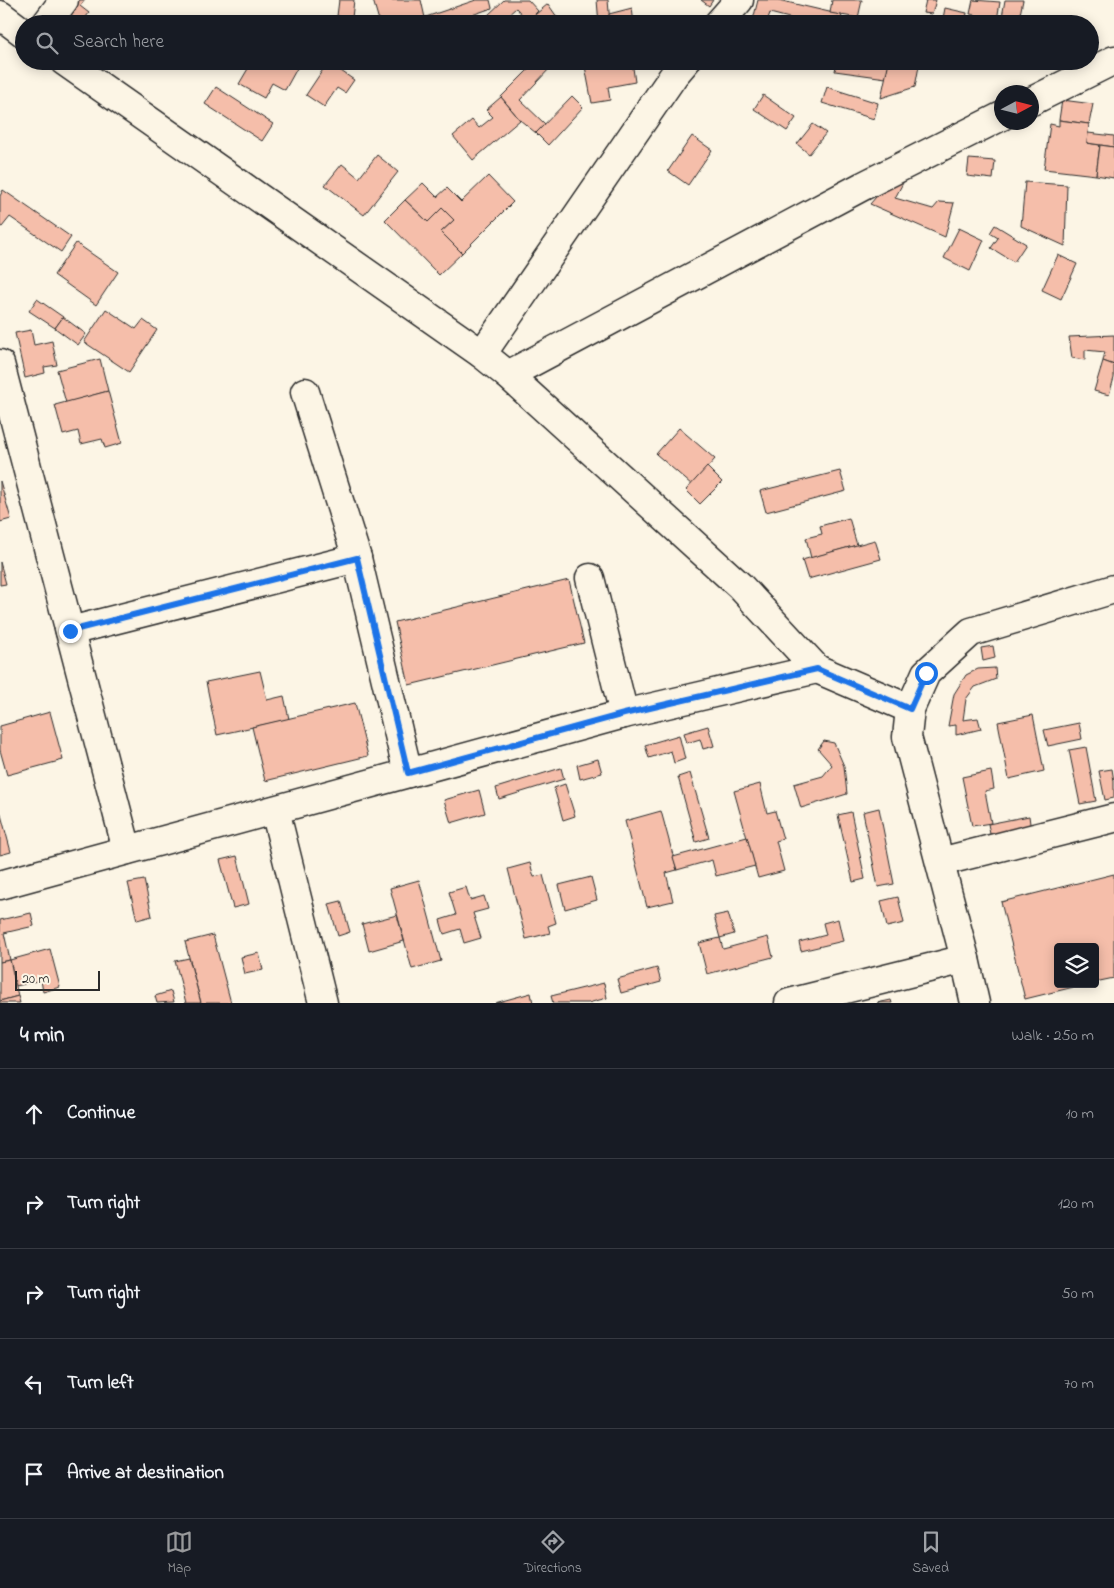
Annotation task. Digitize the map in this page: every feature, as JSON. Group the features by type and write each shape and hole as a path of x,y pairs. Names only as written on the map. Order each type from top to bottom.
{"street":[{"path":"53,15 64,0"},
{"path":"726,15 739,0"},
{"path":"0,16 15,27"},
{"path":"1099,68 1114,60"},
{"path":"77,70 482,354 508,375 740,586 817,669 910,709"},
{"path":"482,354 678,70"},
{"path":"1039,98 1094,70"},
{"path":"508,375 863,186 994,120"},
{"path":"0,364 127,850"},
{"path":"306,392 357,558 408,773"},
{"path":"70,631 357,558"},
{"path":"590,578 624,714"},
{"path":"975,1003 907,737 910,709 926,673 971,632 1114,589"},
{"path":"0,885 624,714 817,669"},
{"path":"275,810 323,1003"},
{"path":"940,862 1114,818"},
{"path":"789,1003 965,959"}],"building":[{"path":"75,0 85,0 80,6 89,13 88,15 63,15"},
{"path":"339,0 354,0 352,15 337,15"},
{"path":"373,0 421,0 424,15 377,15"},
{"path":"476,0 490,0 492,8 472,15 432,15"},
{"path":"504,0 528,0 538,11 534,15 522,15 516,8 508,15 488,15"},
{"path":"597,0 608,0 609,15 598,15"},
{"path":"701,0 713,0 709,6"},
{"path":"758,0 778,0 842,15 778,15 770,13 769,15 754,15"},
{"path":"832,0 862,0 859,15 830,13"},
{"path":"926,0 936,0 932,14 923,13"},
{"path":"973,0 1000,2 998,15 970,14"},
{"path":"1005,0 1023,0 1020,15 1002,15"},
{"path":"548,4 556,15 535,15"},
{"path":"632,8 633,15 609,15"},
{"path":"945,8 967,13 967,15 944,15"},
{"path":"247,70 296,70 285,90 272,83 264,98 239,84"},
{"path":"323,70 340,70 354,80 345,93 337,88 324,107 306,95"},
{"path":"528,70 548,70 520,100 545,124 536,133 520,120 501,97"},
{"path":"586,70 633,70 635,82 608,87 610,100 592,103"},
{"path":"835,70 887,70 886,78"},
{"path":"887,70 918,70 915,87 881,98"},
{"path":"216,87 273,124 262,141 205,104"},
{"path":"827,87 878,103 874,119 822,103"},
{"path":"763,95 796,118 787,131 754,109"},
{"path":"572,96 583,107 548,145 536,133"},
{"path":"501,97 520,120 473,160 453,136 472,120 479,128 493,117 486,110"},
{"path":"1062,100 1093,104 1089,124 1059,120"},
{"path":"1059,120 1089,124 1087,143 1100,145 1096,175 1044,169 1050,124 1059,126"},
{"path":"813,124 826,133 809,154 797,144"},
{"path":"1088,133 1114,136 1114,147 1087,143"},
{"path":"692,136 712,150 688,185 668,171"},
{"path":"1100,145 1114,147 1114,178 1096,175"},
{"path":"377,155 398,172 364,215 325,185 342,164 359,178"},
{"path":"969,159 995,161 993,179 967,176"},
{"path":"895,175 904,181 895,198 933,209 939,202 954,203 945,237 870,204"},
{"path":"488,176 513,202 462,253 441,232 454,220 442,208 428,222 405,200 423,183 437,197 447,188 461,202"},
{"path":"1025,182 1067,185 1065,246 1021,226"},
{"path":"3,190 71,237 61,252 10,217 2,227 0,226 0,196"},
{"path":"405,200 428,222 442,208 454,220 441,232 462,253 439,275 385,220"},
{"path":"995,225 1026,244 1014,262 991,248 998,238 990,233"},
{"path":"959,228 984,240 970,271 944,258"},
{"path":"76,243 118,272 96,305 54,275"},
{"path":"1058,255 1077,264 1061,299 1042,290"},
{"path":"37,299 63,317 55,328 29,311"},
{"path":"106,309 136,329 143,320 157,330 129,372 84,342"},
{"path":"63,317 86,334 78,345 55,328"},
{"path":"31,330 34,345 52,341 57,365 44,367 45,373 25,378 15,333"},
{"path":"1114,335 1114,365 1103,361 1105,352 1085,350 1085,360 1072,358 1069,337"},
{"path":"100,359 108,391 66,403 57,370"},
{"path":"1103,361 1114,365 1114,378 1109,395 1094,391"},
{"path":"108,391 122,443 105,448 102,439 81,444 78,431 63,435 55,405"},
{"path":"679,428 715,459 692,485 656,454"},
{"path":"707,467 722,482 700,504 686,490"},
{"path":"840,471 846,491 766,512 760,491"},
{"path":"0,481 11,519 0,522"},
{"path":"849,518 857,545 811,558 806,538 822,534 820,526"},
{"path":"875,540 881,559 808,579 802,560"},
{"path":"0,562 6,584 0,585"},
{"path":"569,580 584,643 409,685 395,622"},
{"path":"993,646 995,658 983,661 981,648"},
{"path":"995,668 996,679 975,687 966,699 963,720 978,718 981,729 956,735 956,725 948,726 954,694 966,675 978,669"},
{"path":"260,671 267,700 284,696 289,719 217,735 206,682"},
{"path":"355,703 368,756 265,781 252,727"},
{"path":"50,712 63,760 7,775 0,750 0,726"},
{"path":"1033,715 1044,771 1009,779 998,722"},
{"path":"1079,723 1082,739 1048,746 1044,730"},
{"path":"708,726 714,746 703,749 700,739 687,743 684,733"},
{"path":"679,735 685,759 674,763 671,751 649,758 645,745"},
{"path":"824,741 834,743 844,766 847,794 801,808 794,784 823,776 832,765 818,749"},
{"path":"1086,747 1096,801 1080,804 1069,750"},
{"path":"598,759 602,773 580,779 577,765"},
{"path":"561,768 564,779 499,799 496,788"},
{"path":"1112,769 1114,798 1105,800 1099,771"},
{"path":"991,771 994,789 985,791 991,823 972,826 962,777"},
{"path":"690,773 709,838 696,842 678,777"},
{"path":"565,784 575,816 563,820 554,788"},
{"path":"760,784 767,813 775,811 783,839 776,841 784,871 758,878 734,791"},
{"path":"479,790 485,813 451,823 444,800"},
{"path":"879,808 894,884 878,887 863,812"},
{"path":"0,811 11,852 0,855"},
{"path":"661,811 677,870 666,873 673,901 647,907 625,821"},
{"path":"851,812 865,879 853,882 838,815"},
{"path":"1029,816 1031,831 991,839 988,824"},
{"path":"747,837 755,866 716,876 712,860 677,870 673,857"},
{"path":"237,856 249,904 233,908 220,860"},
{"path":"530,863 534,877 543,875 556,923 548,926 550,933 526,939 508,869"},
{"path":"1114,874 1114,978 1099,981 1099,943 1054,943 1054,988 1070,988 1025,999 1001,902"},
{"path":"591,877 597,900 565,909 559,885"},
{"path":"144,880 152,916 137,920 128,883"},
{"path":"419,880 441,961 412,969 390,888"},
{"path":"466,887 470,900 484,896 488,909 473,913 481,938 464,943 460,929 444,934 440,920 456,915 449,892"},
{"path":"898,897 904,923 887,927 881,901"},
{"path":"341,901 350,932 338,936 329,904"},
{"path":"31,913 34,926 4,933 10,960 0,962 0,920"},
{"path":"728,913 734,934 720,938 714,916"},
{"path":"397,915 404,941 369,951 362,924"},
{"path":"838,919 843,941 801,951 799,942 826,935 823,923"},
{"path":"213,935 231,1003 201,1003 185,942"},
{"path":"768,937 773,957 707,974 699,943 720,938 723,949"},
{"path":"50,949 60,987 43,992 41,980 16,986 10,960"},
{"path":"259,953 263,970 245,974 241,957"},
{"path":"189,958 201,1003 186,1003 175,961"},
{"path":"10,960 18,996 0,1001 0,962"},
{"path":"657,968 661,982 621,993 617,979"},
{"path":"604,983 607,998 588,1003 553,1003 551,996"},
{"path":"171,991 174,1002 157,1003 155,996"},
{"path":"531,993 533,1003 495,1003"},
{"path":"18,996 20,1003 0,1003 0,1001"},
{"path":"891,1000 892,1003 877,1003"}],"route":[{"path":"70,631 357,558 408,773 624,714 817,669 910,709 926,673"}]}
